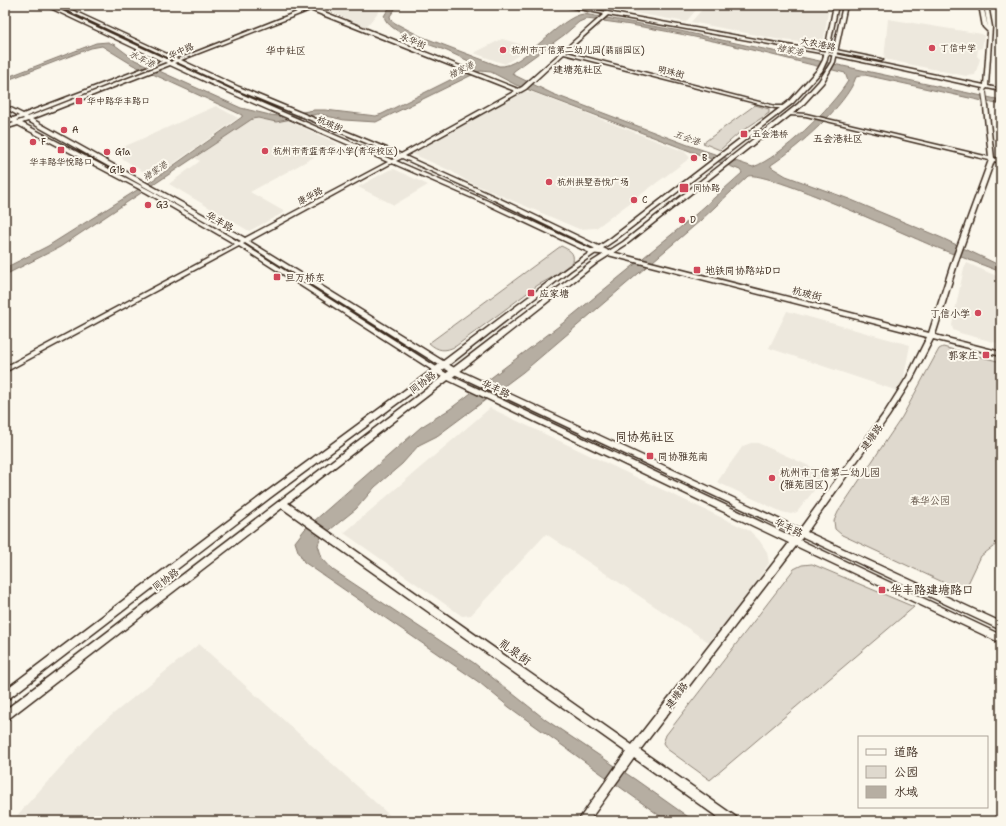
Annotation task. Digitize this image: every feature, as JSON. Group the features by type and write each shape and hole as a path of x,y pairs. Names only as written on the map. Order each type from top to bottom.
{"main road":[{"name":"同协路","path":"440,368 592,252 600,248 714,163 785,107 820,70 825,60 836,5"},
{"name":"同协路","path":"447,377 608,253 625,244 796,109 821,82 833,62 845,5"}],"street":[{"name":"杭玻街","path":"46,5 230,91 488,203 592,252 608,253 629,258 1001,354"},
{"name":"杭玻街","path":"58,5 237,88 401,156 608,253"},
{"name":"华中路","path":"5,123 307,6 319,5"},
{"name":"大农港路","path":"561,5 826,51"},
{"name":"大农港路","path":"579,5 826,51 985,88 1001,90"},
{"name":"建塘路","path":"981,5 985,27 990,32"},
{"name":"建塘路","path":"582,821 802,532 887,414 910,378 931,336 956,258 992,159 985,88 990,32 986,5"},
{"name":"华中路","path":"5,128 173,64 178,60 307,6"},
{"name":"永华街","path":"307,6 518,91"},
{"name":"康华路","path":"5,370 246,241 524,88 608,13"},
{"name":"明珠街","path":"564,53 775,107 785,107"},
{"name":"大农港路","path":"985,88 1001,86"},
{"name":"华丰路","path":"5,106 27,120 155,189 246,241 440,368 447,377 472,389 501,398 802,532 1001,626"},
{"path":"775,107 779,112"},
{"path":"796,109 806,115"},
{"path":"789,114 806,115 1001,161"},
{"name":"华丰路","path":"5,116 149,192 239,244 440,368 454,371 501,398 795,541 1001,638"},
{"name":"同协路","path":"5,696 268,495 440,368"},
{"name":"同协路","path":"5,716 283,504 369,435 447,377"},
{"name":"礼泉街","path":"283,504 732,821"}],"shaded area":[{"path":"335,5 384,5 366,27 325,9"},
{"path":"591,5 700,5 686,22"},
{"path":"706,5 829,5 823,45 776,39 691,22"},
{"name":"丁信中学","path":"888,19 982,34 984,36 982,48 978,49 977,56 980,59 975,75 966,76 884,59"},
{"name":"杭州市丁信第二幼儿园(翡丽园区)","path":"502,39 531,47 505,64 474,53"},
{"path":"521,91 534,93 685,152 690,158 596,228 579,229 467,181 451,171 413,154 414,151"},
{"path":"216,106 238,118 153,178 112,152"},
{"path":"258,117 285,119 338,144 250,192 285,212 249,231 169,184 200,161 195,158 249,119"},
{"path":"394,169 428,185 394,205 358,187 389,170"},
{"name":"丁信小学","path":"967,263 1001,278 1001,344 953,330 952,325 964,268"},
{"path":"787,311 910,345 901,392 769,348"},
{"path":"490,408 750,531 759,540 767,552 769,563 713,645 546,534 471,615 462,616 344,533"},
{"name":"杭州市丁信第二幼儿园 (雅苑园区)","path":"751,443 758,443 827,474 797,512 791,514 782,512 717,482 743,446"},
{"path":"199,644 396,821 12,821 96,728"}],"green space":[{"path":"755,105 769,109 769,113 739,133 720,150 703,143"},
{"path":"561,246 569,250 572,254 573,262 553,277 538,285 456,346 442,350 435,348 429,343"},
{"name":"春华公园","path":"943,347 1001,362 1001,541 981,556 964,592 842,535 835,529 834,521 838,512 902,417 939,349"},
{"path":"812,564 914,607 710,780 667,749 663,743 666,735 794,569 802,565"}],"water":[{"path":"391,5 398,5 390,16 391,20 395,23 420,36 499,66 509,65 519,59 564,23 574,17 584,14 680,31 1001,100 1001,105 865,75 856,77 851,88 820,126 807,138 771,165 771,167 786,176 849,199 942,238 1001,266 1001,272 933,246 808,193 761,177 748,176 700,221 523,372 437,436 419,445 402,464 375,487 356,509 321,537 318,545 322,558 333,570 474,663 546,720 694,821 667,821 509,707 480,683 304,562 295,542 305,529 421,427 450,409 563,323 687,222 742,173 740,170 516,85 491,72 480,71 376,122 344,120 318,114 276,122 258,118 252,119 60,247 5,275 5,268 48,246 153,180 242,117 242,115 133,65 102,46 91,48 5,81 5,78 96,43 108,42 115,45 135,60 241,108 279,116 314,110 325,110 376,116 476,67 475,64 401,33 387,22 384,16","holes":["586,19 618,23 715,41 845,73 848,81 830,104 791,143 764,162 753,167 688,145 553,94 512,74 579,22"]}],"place":[{"name":"丁信中学","path":"932,48"},
{"name":"杭州市丁信第二幼儿园(翡丽园区)","path":"503,50"},
{"name":"华中路华丰路口","path":"79,101"},
{"name":"A","path":"64,130"},
{"name":"五会港桥","path":"744,134"},
{"name":"F","path":"33,142"},
{"name":"华丰路华悦路口","path":"61,150"},
{"name":"杭州市青蓝青华小学(青华校区)","path":"265,151"},
{"name":"G1a","path":"107,152"},
{"name":"B","path":"694,158"},
{"name":"G1b","path":"133,170"},
{"name":"杭州拱墅吾悦广场","path":"549,182"},
{"name":"同协路","path":"684,188"},
{"name":"C","path":"634,200"},
{"name":"G3","path":"148,205"},
{"name":"D","path":"682,220"},
{"name":"地铁同协路站D口","path":"697,270"},
{"name":"旦万桥东","path":"277,277"},
{"name":"应家塘","path":"531,293"},
{"name":"丁信小学","path":"978,313"},
{"name":"郭家庄","path":"986,355"},
{"name":"同协雅苑南","path":"650,456"},
{"name":"杭州市丁信第二幼儿园 (雅苑园区)","path":"772,478"},
{"name":"华丰路建塘路口","path":"882,590"}],"district":[{"name":"华中社区","path":"286,50"},
{"name":"建塘苑社区","path":"578,69"},
{"name":"五会港社区","path":"838,138"},
{"name":"同协苑社区","path":"645,437"}],"water label":[{"name":"褚家港","path":"790,50"},
{"name":"水车港","path":"142,59"},
{"name":"褚家港","path":"461,70"},
{"name":"五会港","path":"687,138"},
{"name":"褚家港","path":"155,171"}]}
